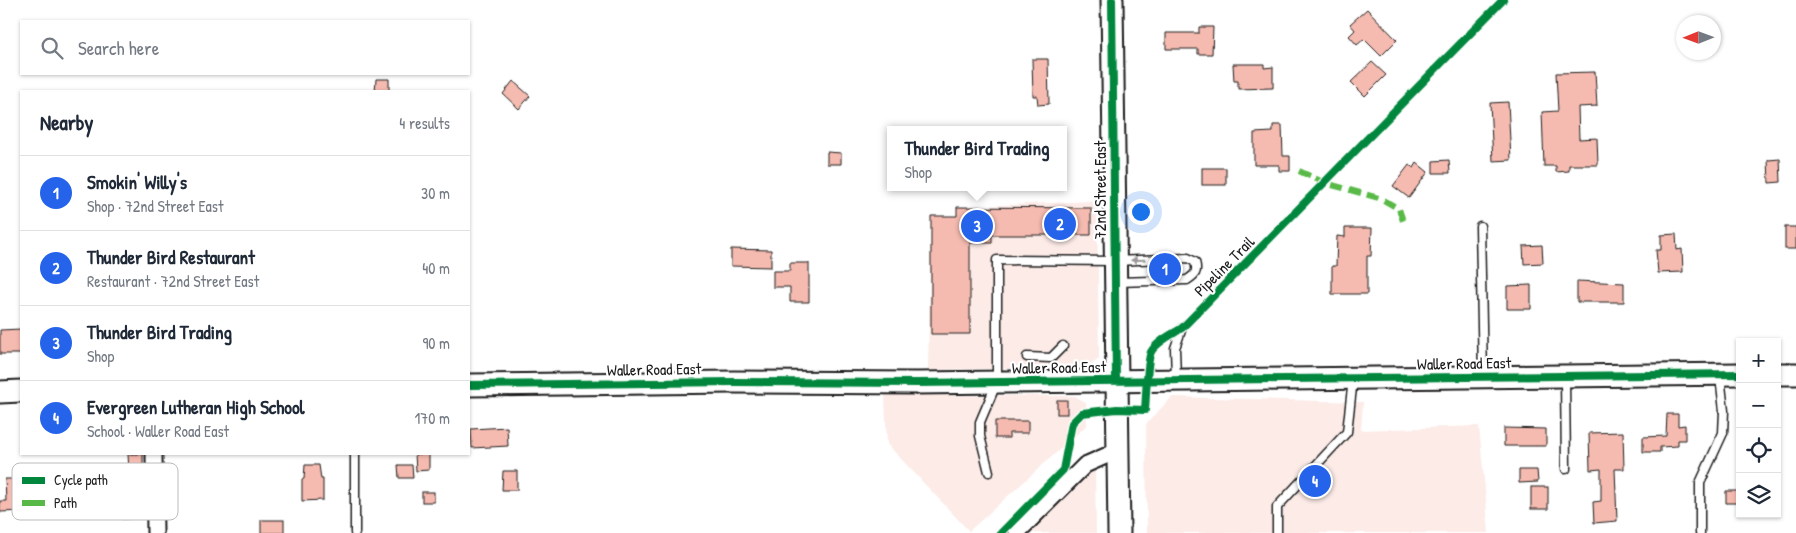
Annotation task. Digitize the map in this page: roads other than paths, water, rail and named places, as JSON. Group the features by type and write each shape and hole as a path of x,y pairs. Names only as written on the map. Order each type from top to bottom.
{"street":[{"name":"72nd Street East","path":"1112,0 1119,533"},
{"name":"Waller Road East","path":"470,385 1353,379 1730,374"},
{"path":"1781,374 1796,374"},
{"path":"0,392 20,392"},
{"path":"1017,533 1085,465 1117,451"},
{"path":"155,520 155,533"}],"lane":[{"path":"1480,226 1483,377"},
{"path":"989,472 980,436 980,422 997,382 997,260 1115,261 1188,258 1195,262 1197,268 1195,275 1187,280 1115,282"},
{"path":"1176,380 1175,348 1182,328"},
{"path":"1027,357 1051,358 1063,346"},
{"path":"1700,533 1700,483 1723,433 1724,411 1730,374"},
{"path":"1565,376 1566,469"},
{"path":"1277,533 1277,507 1347,432 1353,379"},
{"path":"355,455 355,533"}],"place":[{"name":"Thunder Bird Restaurant","path":"1060,224"},
{"name":"Thunder Bird Trading","path":"977,226"},
{"name":"Smokin' Willy's","path":"1165,269"},
{"name":"Evergreen Lutheran High School","path":"1315,481"}]}
